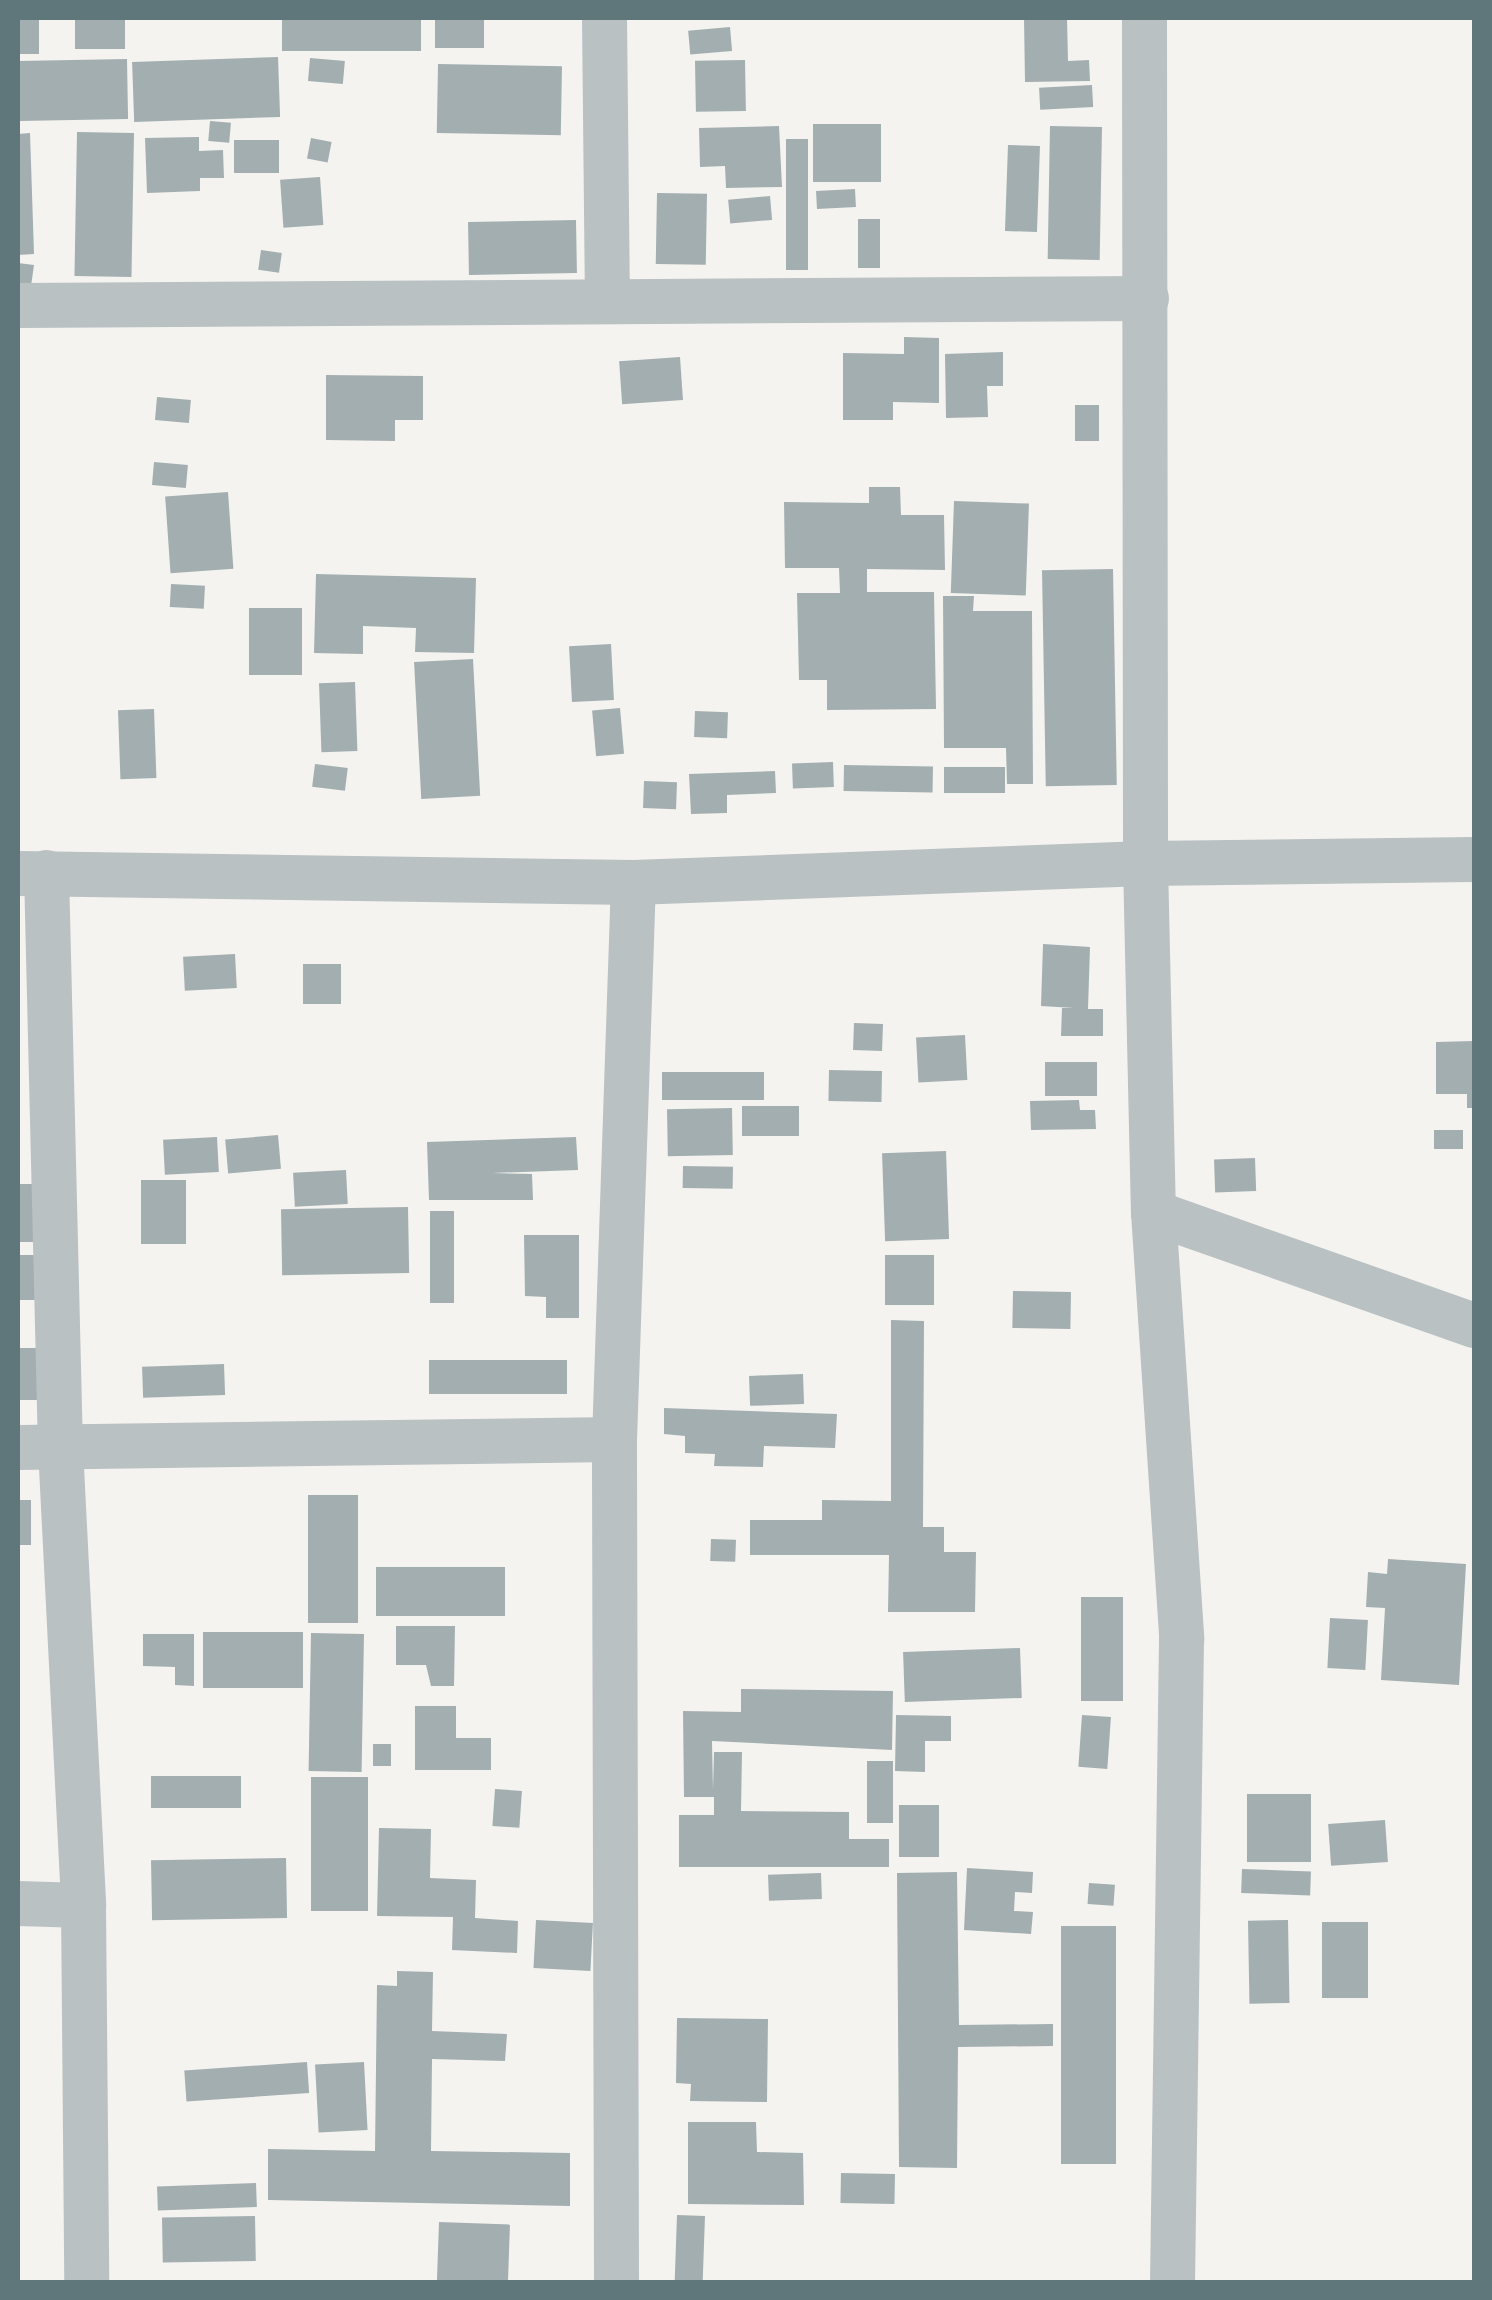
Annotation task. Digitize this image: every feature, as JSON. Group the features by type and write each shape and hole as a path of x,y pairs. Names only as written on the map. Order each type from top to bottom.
{"street":[{"path":"604,18 607,301"},
{"path":"1144,18 1145,862 1152,1212 1181,1639 1172,2282"},
{"path":"18,305 1146,298"},
{"path":"86,2282 83,1905 38,1447 32,873 633,882 1145,862 1474,859"},
{"path":"616,2282 614,1439 633,882"},
{"path":"1152,1212 1474,1325"},
{"path":"38,1447 614,1439"},
{"path":"18,1903 83,1905"}],"building":[{"path":"18,18 39,18 39,54 18,54"},
{"path":"75,18 125,18 125,49 75,49"},
{"path":"282,18 421,18 421,51 282,51"},
{"path":"435,18 484,18 484,48 435,48"},
{"path":"1024,18 1067,18 1068,61 1089,60 1090,81 1025,82"},
{"path":"730,27 732,51 690,55 688,31"},
{"path":"278,57 280,117 134,122 132,62"},
{"path":"310,58 345,61 343,84 308,81"},
{"path":"127,59 128,119 19,121 18,61"},
{"path":"745,60 746,111 696,112 695,61"},
{"path":"438,64 562,66 561,135 437,133"},
{"path":"1092,85 1093,107 1040,110 1039,88"},
{"path":"210,121 231,123 229,143 208,141"},
{"path":"813,124 881,124 881,182 813,182"},
{"path":"779,126 782,187 726,188 725,166 700,167 699,128"},
{"path":"1050,126 1102,127 1100,260 1048,259"},
{"path":"77,132 134,133 131,277 74,276"},
{"path":"30,133 34,254 18,255 18,134"},
{"path":"199,137 199,151 223,150 224,178 200,178 200,191 147,193 145,138"},
{"path":"311,138 332,142 328,163 307,159"},
{"path":"786,139 808,139 808,270 786,270"},
{"path":"234,140 279,140 279,173 234,173"},
{"path":"1008,145 1040,146 1037,232 1005,231"},
{"path":"320,177 323,225 283,228 280,180"},
{"path":"855,189 856,207 817,209 816,191"},
{"path":"657,193 707,194 706,265 656,264"},
{"path":"770,196 772,220 730,224 728,200"},
{"path":"858,219 880,219 880,268 858,268"},
{"path":"576,220 577,273 469,275 468,222"},
{"path":"261,250 282,253 279,273 258,270"},
{"path":"18,263 34,265 31,286 18,283"},
{"path":"904,337 939,338 939,403 893,402 893,420 843,420 843,353 904,354"},
{"path":"1003,352 1003,386 987,386 988,417 946,418 945,354"},
{"path":"680,357 683,400 622,404 619,361"},
{"path":"326,375 423,376 423,420 395,420 395,441 326,440"},
{"path":"157,397 191,400 189,423 155,420"},
{"path":"1075,405 1099,405 1099,441 1075,441"},
{"path":"154,462 188,465 186,488 152,485"},
{"path":"869,487 900,487 901,515 944,515 945,570 867,569 867,592 934,592 936,709 827,710 827,680 799,680 797,593 840,593 839,568 785,568 784,502 869,503"},
{"path":"228,492 233,569 171,573 165,496"},
{"path":"954,501 1029,504 1026,596 951,593"},
{"path":"1113,569 1117,785 1046,786 1042,570"},
{"path":"316,574 476,578 474,653 415,652 416,628 363,626 363,654 314,653"},
{"path":"171,584 205,586 204,609 170,607"},
{"path":"943,596 974,596 973,611 1032,611 1033,784 1007,784 1006,748 944,748"},
{"path":"249,608 302,608 302,675 249,675"},
{"path":"611,644 614,700 572,702 569,646"},
{"path":"473,659 480,796 421,799 414,662"},
{"path":"355,682 357,751 321,752 319,683"},
{"path":"620,708 624,754 596,756 592,710"},
{"path":"154,709 156,778 120,779 118,710"},
{"path":"695,711 728,712 727,738 694,737"},
{"path":"833,762 834,787 793,788 792,763"},
{"path":"315,764 348,768 345,791 312,787"},
{"path":"844,765 933,767 933,793 844,791"},
{"path":"944,767 1005,767 1005,793 944,793"},
{"path":"775,771 776,793 727,795 727,813 691,814 689,774"},
{"path":"644,781 677,782 676,809 643,808"},
{"path":"1043,944 1090,947 1088,1009 1103,1009 1103,1036 1061,1036 1062,1008 1074,1008 1041,1006"},
{"path":"235,954 237,988 185,991 183,957"},
{"path":"303,964 341,964 341,1004 303,1004"},
{"path":"854,1023 883,1024 882,1051 853,1050"},
{"path":"965,1035 967,1080 918,1083 916,1038"},
{"path":"1474,1041 1474,1108 1467,1108 1467,1094 1436,1094 1436,1042"},
{"path":"1045,1062 1097,1062 1097,1096 1045,1096"},
{"path":"829,1070 882,1071 881,1102 828,1101"},
{"path":"662,1072 764,1072 764,1100 662,1100"},
{"path":"1079,1100 1080,1110 1095,1110 1096,1129 1031,1130 1030,1101"},
{"path":"742,1106 799,1106 799,1136 742,1136"},
{"path":"732,1108 733,1155 668,1156 667,1109"},
{"path":"1434,1130 1463,1130 1463,1149 1434,1149"},
{"path":"278,1135 281,1169 228,1173 225,1140"},
{"path":"217,1137 219,1172 165,1175 163,1140"},
{"path":"576,1137 578,1170 492,1173 532,1174 533,1200 429,1200 427,1142"},
{"path":"946,1151 949,1239 885,1241 882,1153"},
{"path":"1255,1158 1256,1191 1215,1192 1214,1159"},
{"path":"683,1166 733,1167 733,1189 683,1188"},
{"path":"346,1170 348,1204 295,1207 293,1173"},
{"path":"141,1180 186,1180 186,1244 141,1244"},
{"path":"18,1184 35,1184 35,1242 18,1242"},
{"path":"408,1207 409,1273 282,1275 281,1209"},
{"path":"430,1211 454,1211 454,1303 430,1303"},
{"path":"524,1235 579,1235 579,1318 546,1318 546,1297 525,1296"},
{"path":"18,1255 37,1255 37,1300 18,1300"},
{"path":"885,1255 934,1255 934,1305 885,1305"},
{"path":"1013,1291 1071,1292 1070,1329 1012,1328"},
{"path":"891,1320 924,1321 923,1527 944,1527 944,1552 976,1552 975,1612 888,1612 889,1555 750,1555 750,1520 822,1520 822,1500 891,1501"},
{"path":"18,1348 40,1348 40,1400 18,1400"},
{"path":"429,1360 567,1360 567,1394 429,1394"},
{"path":"224,1364 225,1395 143,1398 142,1367"},
{"path":"803,1374 804,1404 750,1406 749,1376"},
{"path":"664,1408 837,1414 835,1448 764,1446 763,1467 714,1466 715,1454 685,1453 685,1436 664,1434"},
{"path":"308,1495 358,1495 358,1623 308,1623"},
{"path":"18,1500 31,1500 31,1545 18,1545"},
{"path":"711,1539 736,1540 735,1562 710,1561"},
{"path":"1388,1559 1466,1564 1459,1685 1381,1680 1385,1608 1366,1607 1368,1572 1387,1574"},
{"path":"376,1567 505,1567 505,1616 376,1616"},
{"path":"1081,1597 1123,1597 1123,1701 1081,1701"},
{"path":"1330,1618 1368,1620 1365,1670 1327,1668"},
{"path":"396,1626 455,1626 454,1686 431,1686 426,1665 396,1665"},
{"path":"203,1632 303,1632 303,1688 203,1688"},
{"path":"311,1633 364,1634 362,1772 309,1771"},
{"path":"143,1634 194,1634 194,1686 175,1685 175,1667 143,1666"},
{"path":"1020,1648 1022,1698 905,1702 903,1652"},
{"path":"741,1689 893,1691 892,1750 712,1741 713,1790 714,1752 742,1752 741,1811 849,1812 849,1839 889,1839 889,1867 679,1867 679,1815 714,1815 714,1797 684,1797 683,1711 741,1712"},
{"path":"415,1706 456,1706 456,1738 491,1738 491,1770 415,1770"},
{"path":"896,1715 951,1716 951,1741 925,1741 925,1772 895,1771"},
{"path":"1082,1715 1111,1717 1107,1769 1078,1767"},
{"path":"373,1744 391,1744 391,1766 373,1766"},
{"path":"867,1761 893,1761 893,1823 867,1823"},
{"path":"151,1776 241,1776 241,1808 151,1808"},
{"path":"311,1777 368,1777 368,1911 311,1911"},
{"path":"495,1789 522,1791 519,1828 492,1826"},
{"path":"1247,1794 1311,1794 1311,1862 1247,1862"},
{"path":"899,1805 939,1805 939,1857 899,1857"},
{"path":"1385,1820 1388,1862 1331,1866 1328,1824"},
{"path":"379,1828 431,1829 430,1878 476,1880 475,1918 518,1921 517,1953 452,1950 453,1917 377,1916"},
{"path":"286,1858 287,1918 152,1920 151,1860"},
{"path":"967,1868 1033,1872 1032,1893 1015,1892 1014,1911 1033,1912 1031,1934 964,1930"},
{"path":"1242,1869 1311,1871 1310,1895 1241,1893"},
{"path":"957,1872 959,2025 1053,2024 1053,2046 958,2047 957,2168 899,2167 897,1873"},
{"path":"821,1873 822,1899 769,1901 768,1875"},
{"path":"1089,1883 1115,1885 1113,1906 1088,1904"},
{"path":"536,1920 593,1923 590,1971 533,1968"},
{"path":"1288,1920 1289,2003 1249,2004 1248,1921"},
{"path":"1322,1922 1368,1922 1368,1998 1322,1998"},
{"path":"1061,1926 1116,1926 1116,2164 1061,2164"},
{"path":"397,1971 433,1972 432,2031 507,2034 505,2061 432,2059 431,2151 570,2153 570,2206 268,2200 268,2149 375,2151 377,1985 397,1986"},
{"path":"677,2018 768,2019 767,2102 690,2101 691,2084 676,2083"},
{"path":"307,2062 309,2093 186,2102 184,2071"},
{"path":"364,2062 368,2130 319,2132 315,2065"},
{"path":"688,2122 756,2122 757,2152 803,2153 804,2205 688,2204"},
{"path":"841,2173 895,2174 894,2204 840,2203"},
{"path":"256,2183 257,2207 158,2210 157,2186"},
{"path":"677,2215 705,2216 703,2282 675,2282"},
{"path":"255,2216 256,2261 163,2263 162,2218"},
{"path":"439,2222 510,2224 508,2282 437,2282"}]}
